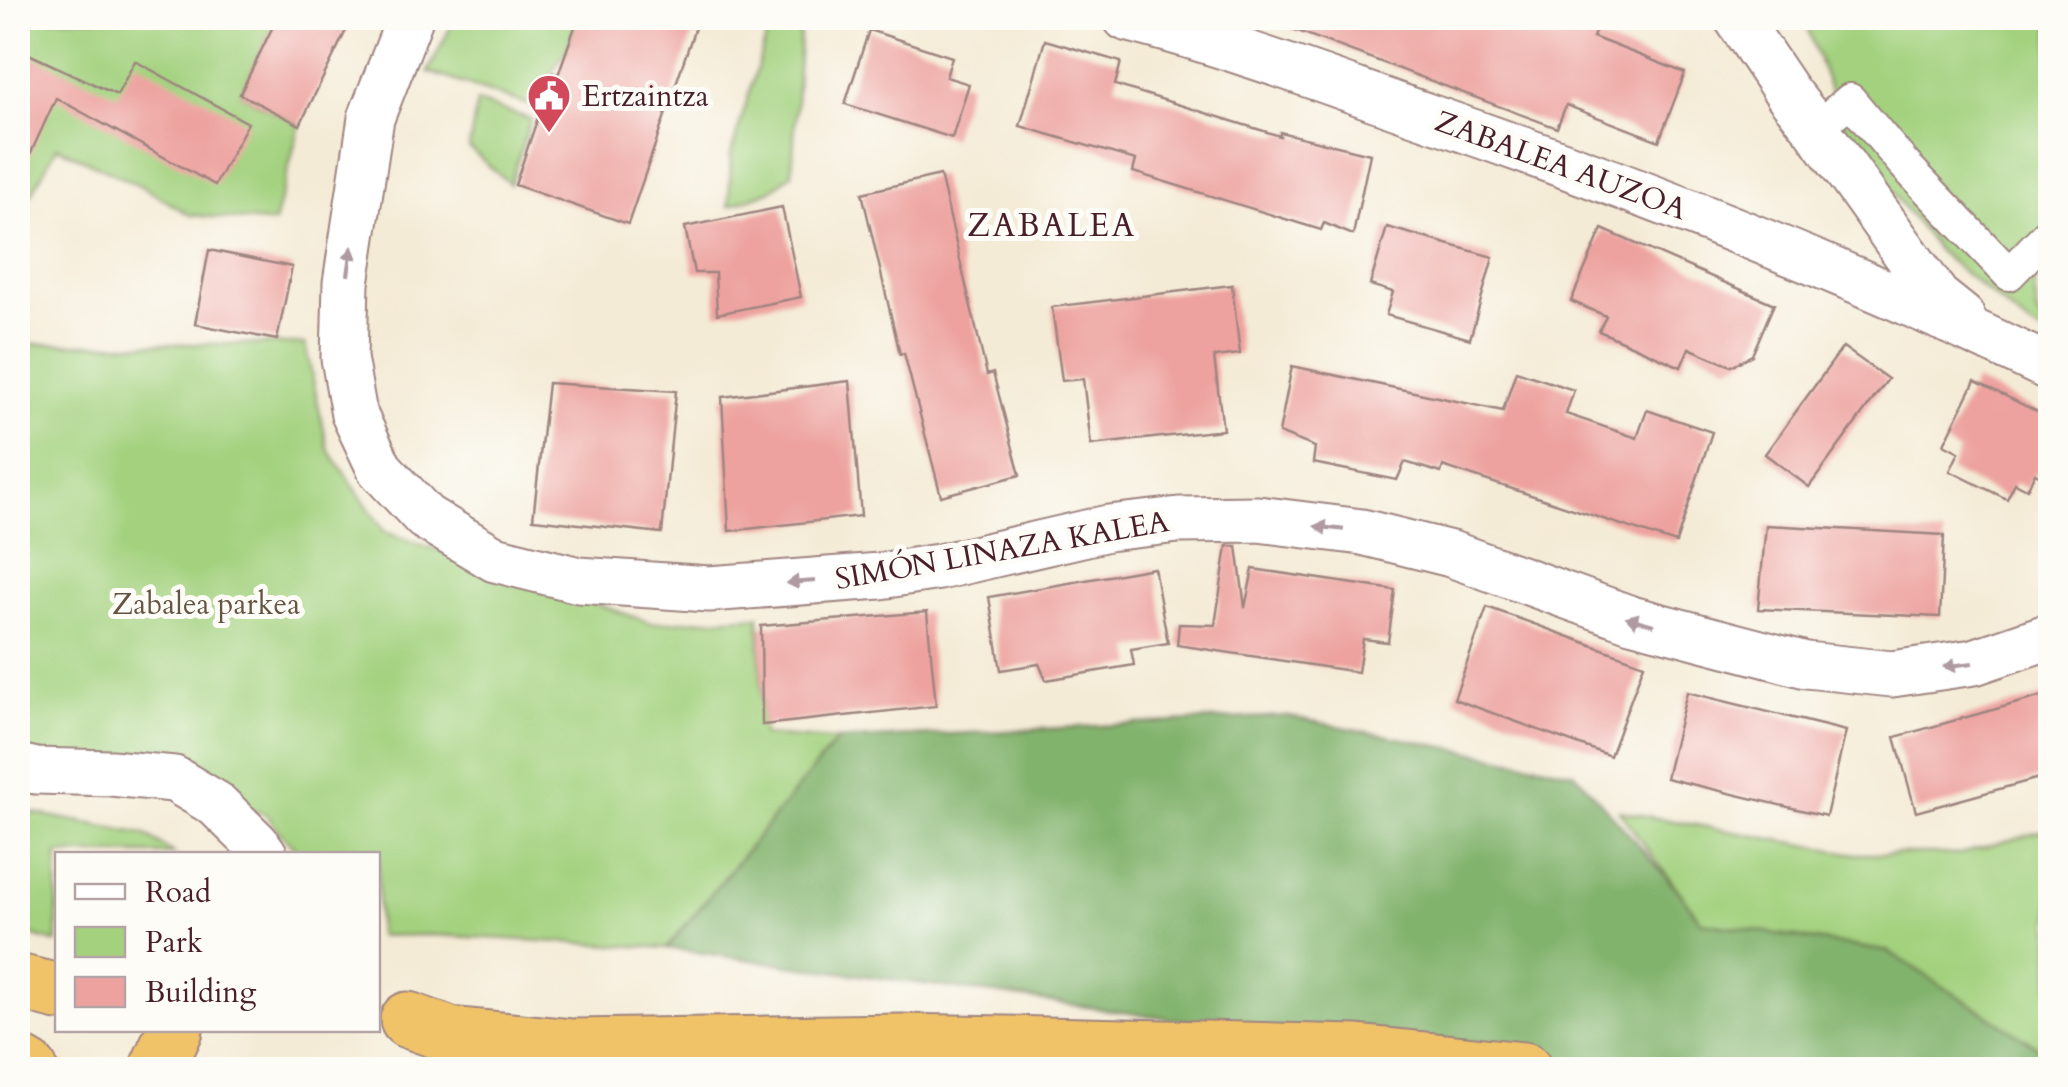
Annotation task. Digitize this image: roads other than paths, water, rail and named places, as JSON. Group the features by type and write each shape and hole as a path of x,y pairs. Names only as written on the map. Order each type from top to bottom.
{"highway":[{"path":"18,982 55,991"},
{"path":"393,1006 428,1056 431,1070"},
{"path":"393,1006 450,1034 573,1047 1007,1044 1357,1053 1524,1070"},
{"path":"157,1070 174,1032"},
{"path":"18,1064 30,1070"}],"street":[{"name":"SIMÓN LINAZA KALEA","path":"410,18 371,118 346,283 344,358 354,414 380,469 425,516 495,559 578,580 709,589 880,576 938,567 1108,528 1179,520 1258,519 1362,532 1451,554 1631,619 1806,665 1892,674 1974,662 2050,636"},
{"name":"ZABALEA AUZOA","path":"1126,18 1269,61 1566,164 1869,284 1986,337"},
{"path":"1737,18 1938,297 1986,337 2050,368"},
{"path":"1816,128 1850,100 1904,164 2009,274 2050,232"},
{"path":"18,767 174,780 216,804 263,852"},
{"path":"174,780 234,852"}],"place":[{"name":"Ertzaintza","path":"549,134"}],"district":[{"name":"ZABALEA","path":"1052,225"}],"park label":[{"name":"Zabalea parkea","path":"206,604"}]}
